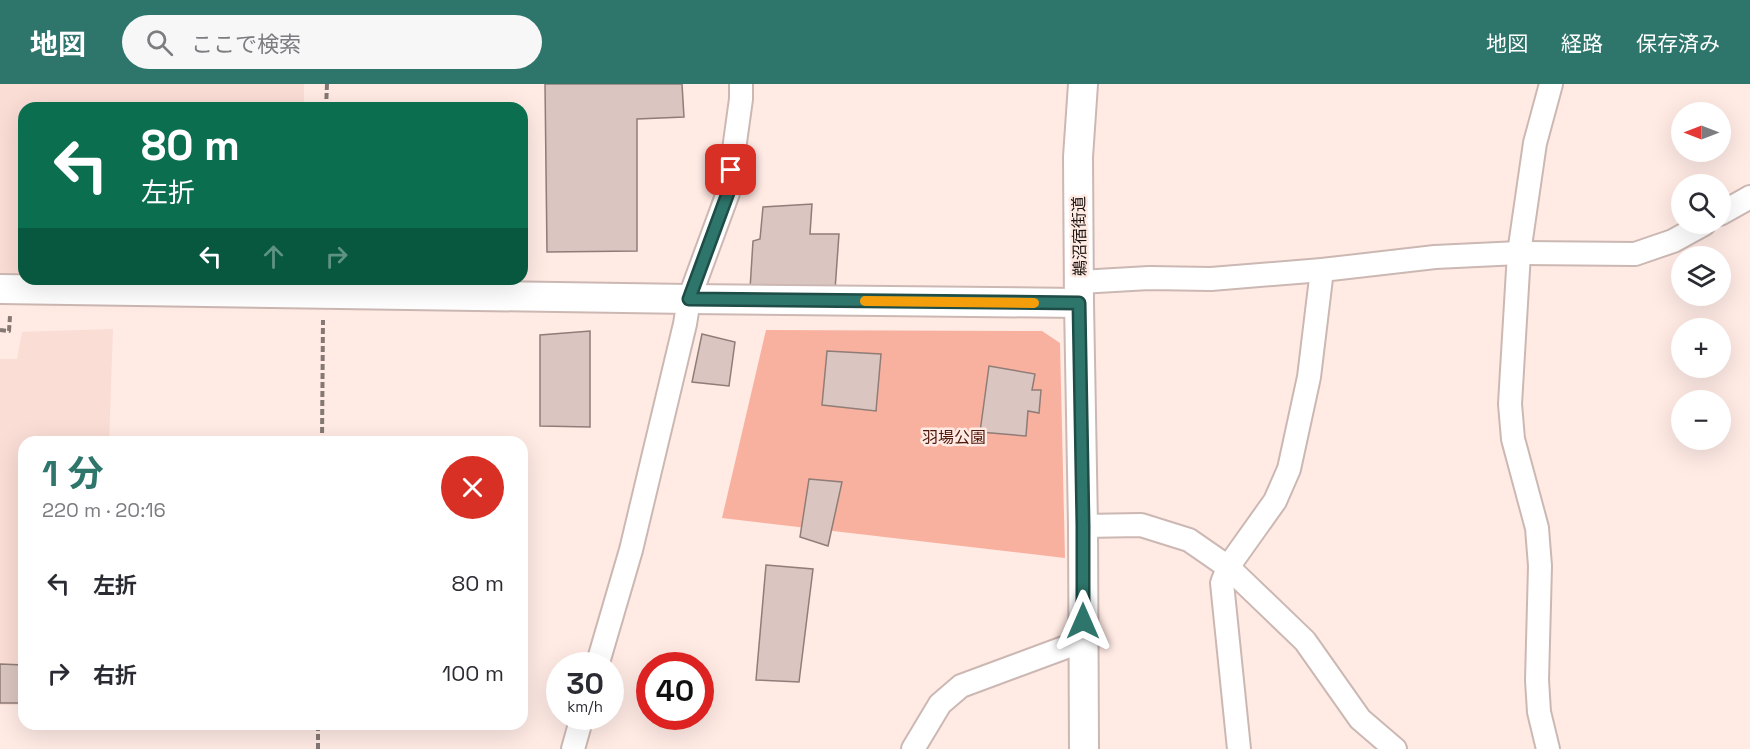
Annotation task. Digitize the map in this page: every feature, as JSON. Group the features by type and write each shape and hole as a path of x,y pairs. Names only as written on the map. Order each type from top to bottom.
{"street":[{"path":"601,652 634,539 689,299 728,193 741,84"},
{"name":"鵜沼宿街道","path":"1083,84 1078,157 1084,749"},
{"path":"1548,749 1539,712 1537,680 1540,566 1537,528 1513,439 1510,404 1519,253 1535,143 1551,84"},
{"path":"1731,208 1750,197"},
{"path":"0,289 689,299 1079,292 1149,278 1211,279 1322,270 1434,256 1519,253 1635,254 1673,241 1686,234"},
{"path":"1239,749 1222,583 1228,567 1275,501 1289,469 1309,377 1322,270"},
{"path":"1083,526 1141,525 1189,540 1228,567 1305,640 1359,719 1395,749"},
{"path":"913,749 940,704 961,687 1069,646 1083,645"},
{"path":"573,749 578,730"}],"path":[{"path":"326,102 327,84"},
{"path":"322,436 323,293"},
{"path":"318,730 318,749"}],"shaded area":[{"path":"0,84 304,84 304,102 18,102 18,275 0,275"},
{"path":"113,329 109,436 18,436 18,705 0,705 0,359 17,359 22,332"}],"green space":[{"name":"羽場公園","path":"766,330 1042,331 1060,343 1065,558 722,518"}],"building":[{"path":"545,84 682,84 684,117 637,119 637,251 547,252"},
{"path":"812,204 810,234 839,234 835,290 750,289 753,241 760,239 763,207"},
{"path":"590,331 590,427 540,426 540,335"},
{"path":"702,334 735,342 729,386 692,382"},
{"path":"827,351 881,354 876,411 822,405"},
{"path":"989,366 1035,374 1032,390 1041,390 1039,413 1028,411 1026,436 980,432"},
{"path":"809,479 842,482 828,546 800,537"},
{"path":"766,565 813,569 799,682 756,680"},
{"path":"0,664 18,665 18,703 0,703"}],"slow traffic":[{"path":"865,301 1034,303"}],"route":[{"path":"731,170 728,193 689,299 1079,303 1083,621"}]}
